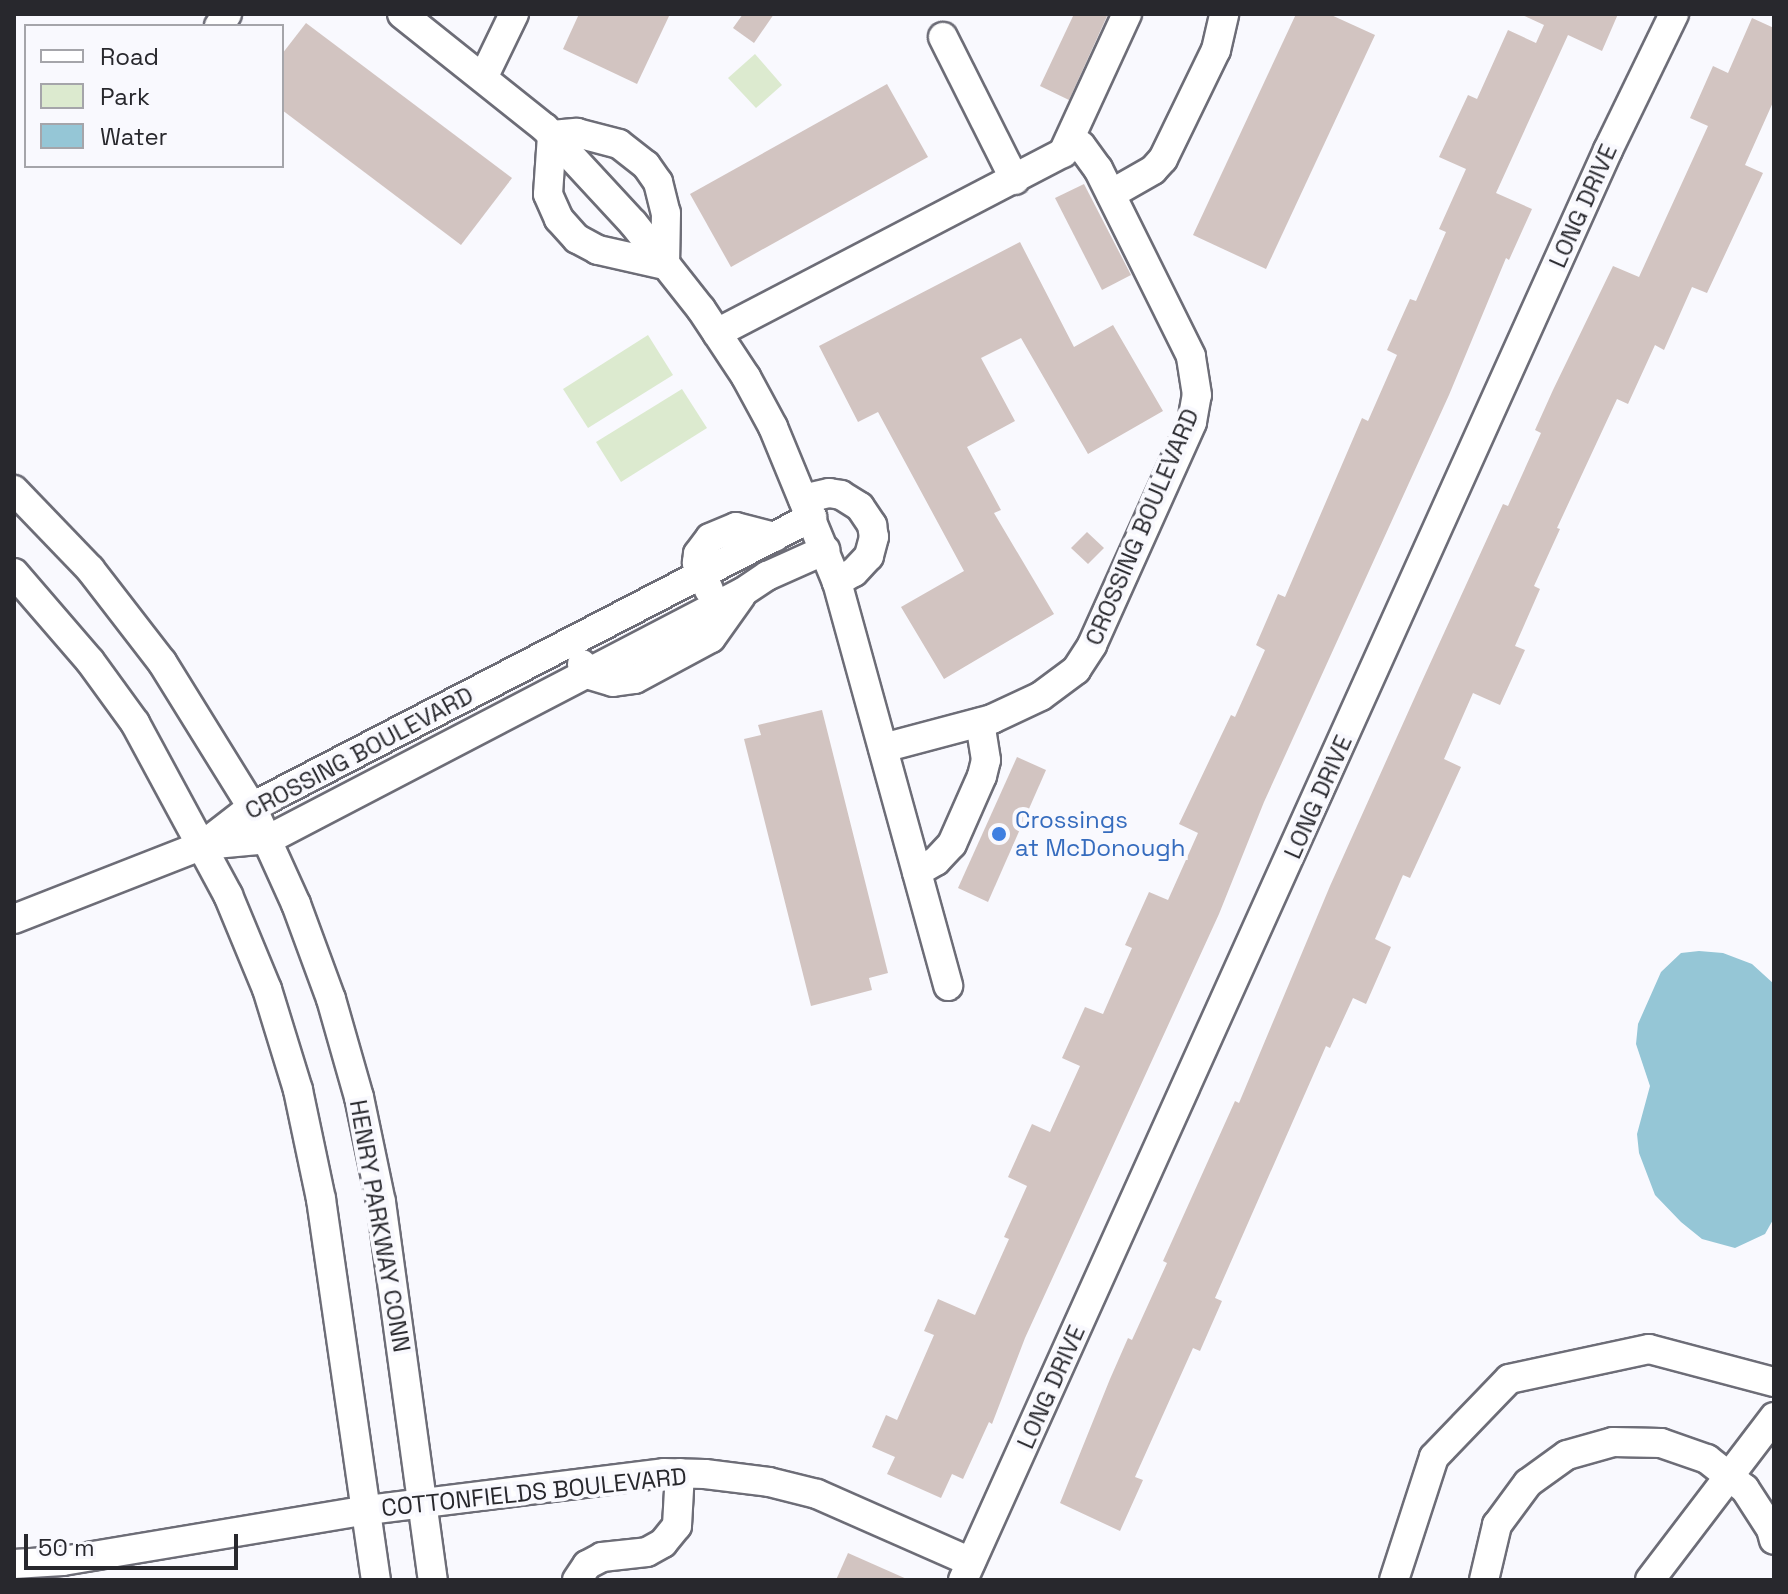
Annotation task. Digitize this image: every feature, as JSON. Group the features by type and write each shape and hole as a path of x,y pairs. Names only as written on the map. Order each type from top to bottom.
{"street":[{"path":"402,14 484,76 552,135 665,265 717,333 773,427 837,582 948,986"},
{"path":"484,76 514,14"},
{"path":"717,333 1063,153 1127,14"},
{"path":"1111,194 1143,177 1163,159 1216,50 1224,14"},
{"name":"LONG DRIVE","path":"967,1571 1608,150 1674,14"},
{"path":"943,37 1015,180"},
{"path":"552,135 577,133 605,138 646,165 664,197 665,265"},
{"path":"552,135 548,194 552,208 567,229 598,250 665,265"},
{"name":"CROSSING BOULEVARD","path":"883,748 980,722 1055,688 1076,670 1086,657 1197,406 1197,384 1191,356 1092,159 1071,139"},
{"name":"HENRY PARKWAY CONN","path":"14,490 90,569 129,617 178,687 269,839 331,999 359,1097 381,1202 433,1580"},
{"path":"717,605 697,563 698,554 710,538 721,531 750,528 775,537 829,493 841,495 860,507 872,525 874,537 869,556 854,572 837,582"},
{"name":"CROSSING BOULEVARD","path":"203,845 269,839 743,592 767,576 825,550"},
{"path":"14,573 90,661 135,723 228,895 267,989 298,1090 321,1199 376,1580"},
{"name":"CROSSING BOULEVARD","path":"203,845 252,807 434,710 702,576"},
{"name":"CROSSING BOULEVARD","path":"587,674 613,682 626,682 675,659 711,638 743,592"},
{"path":"642,607 675,659"},
{"path":"570,644 587,674"},
{"path":"434,710 449,743"},
{"path":"917,872 936,861 952,844 976,790 986,760 980,722"},
{"path":"14,919 203,845"},
{"path":"1394,1580 1434,1457 1509,1379 1649,1349 1774,1382"},
{"path":"1650,1580 1774,1417"},
{"path":"1484,1580 1497,1525 1528,1483 1567,1455 1613,1442 1661,1443 1707,1459 1745,1489 1774,1540"},
{"path":"577,1580 587,1565 602,1557 647,1552 663,1543 677,1526 680,1473"},
{"name":"COTTONFIELDS BOULEVARD","path":"14,1564 63,1561 368,1510 680,1473 769,1482 817,1494 967,1571"}],"green space":[{"path":"755,54 782,85 756,108 728,78"},
{"path":"648,335 673,375 588,428 563,389"},
{"path":"682,389 707,428 621,482 596,442"}],"water":[{"path":"1681,953 1723,953 1752,964 1774,984 1774,1218 1765,1234 1735,1248 1702,1239 1681,1222 1655,1195 1639,1153 1637,1134 1650,1086 1636,1044 1638,1024 1661,972"}],"building":[{"path":"579,14 670,14 637,84 563,49"},
{"path":"743,14 774,14 754,43 733,28"},
{"path":"1074,14 1108,14 1069,100 1040,86"},
{"path":"1296,14 1329,14 1375,35 1266,269 1193,235"},
{"path":"1520,14 1618,14 1602,51 1568,35 1496,193 1532,209 1509,260 1506,258 1449,395 1264,802 1219,914 1025,1338 992,1424 989,1422 963,1479 952,1474 941,1498 887,1474 895,1457 872,1447 886,1415 897,1420 934,1335 924,1331 938,1299 975,1315 1009,1239 1004,1237 1027,1186 1008,1177 1032,1124 1050,1132 1080,1066 1062,1058 1085,1007 1103,1014 1132,948 1125,945 1149,892 1168,900 1198,833 1179,824 1231,715 1235,717 1265,650 1256,645 1278,594 1285,597 1362,418 1368,421 1397,355 1387,350 1410,299 1416,301 1446,232 1439,229 1466,169 1439,157 1468,95 1477,99 1508,30 1536,43 1544,25"},
{"path":"1752,18 1774,28 1774,100 1745,165 1763,173 1707,293 1692,287 1664,350 1655,345 1628,404 1617,399 1557,528 1560,529 1534,586 1540,589 1515,646 1525,650 1500,705 1473,693 1444,759 1461,767 1410,878 1403,875 1375,939 1391,947 1366,1004 1353,998 1330,1048 1326,1046 1215,1298 1222,1301 1200,1351 1193,1348 1135,1477 1143,1480 1120,1531 1060,1503 1110,1379 1128,1338 1132,1340 1167,1263 1163,1261 1235,1101 1239,1103 1330,886 1423,679 1503,504 1508,506 1541,433 1535,430 1553,390 1613,266 1639,277 1708,126 1690,118 1713,66 1728,73"},
{"path":"306,23 512,178 461,245 284,112 284,51"},
{"path":"887,84 928,157 731,267 690,194"},
{"path":"1084,184 1131,275 1102,290 1055,198"},
{"path":"1020,242 1074,347 1113,325 1163,411 1088,454 1021,338 981,358 1015,421 967,447 1001,510 994,513 1054,614 944,679 901,607 964,571 878,412 858,422 819,346"},
{"path":"1087,532 1104,548 1088,564 1071,548"},
{"path":"822,710 888,973 869,978 872,990 811,1006 744,739 761,735 758,725"},
{"path":"1017,757 1046,770 988,902 958,888"},
{"path":"848,1553 909,1580 836,1580"}],"place":[{"name":"Crossings at McDonough","path":"999,834"}]}
